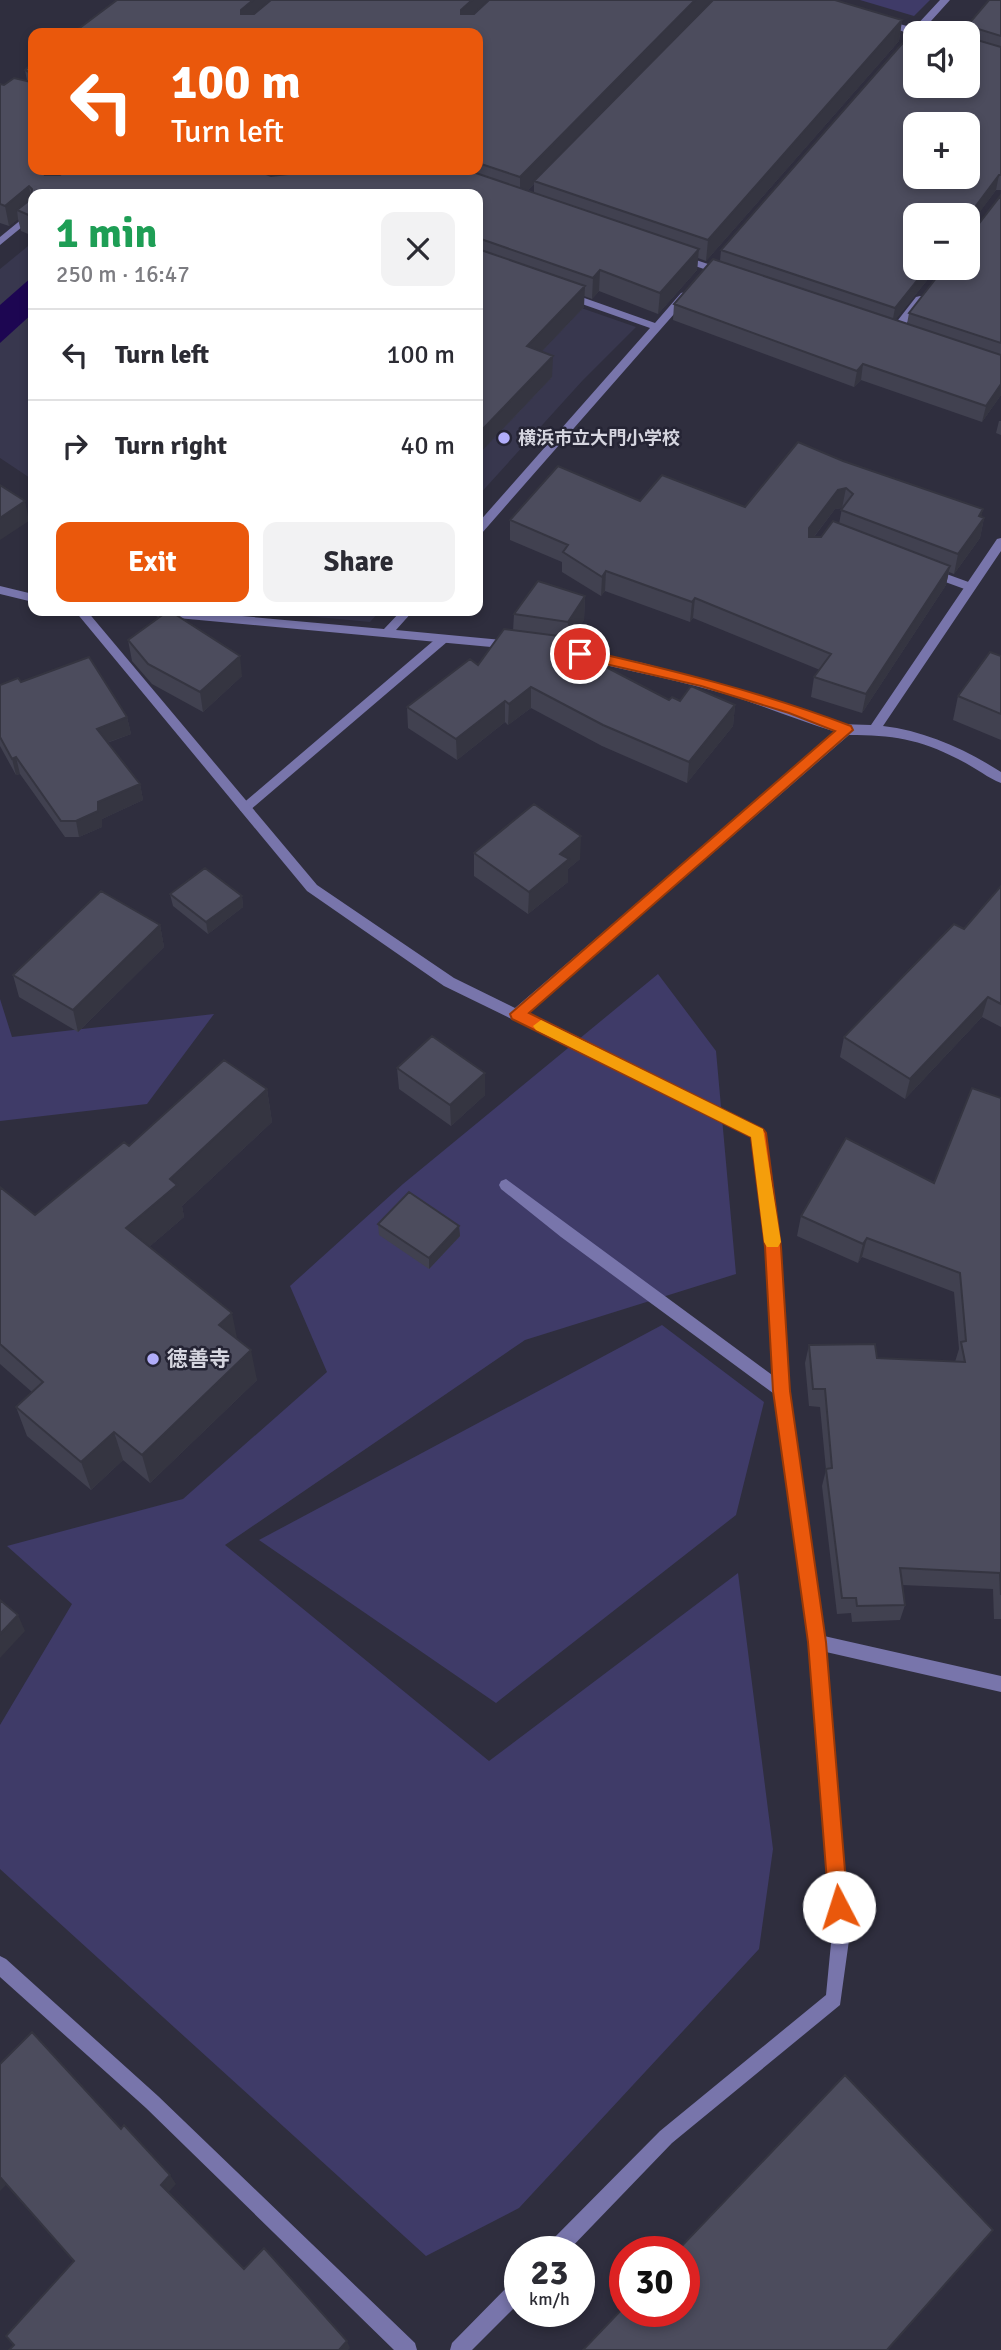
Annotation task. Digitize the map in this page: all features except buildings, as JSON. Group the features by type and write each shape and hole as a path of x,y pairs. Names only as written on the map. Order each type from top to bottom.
{"street":[{"path":"927,21 945,0"},
{"path":"869,18 903,29"},
{"path":"0,242 28,217"},
{"path":"671,255 705,272 734,276"},
{"path":"483,524 705,272"},
{"path":"895,331 930,286"},
{"path":"552,290 656,327"},
{"path":"883,327 909,335"},
{"path":"874,729 1001,542"},
{"path":"918,568 970,587"},
{"path":"0,590 28,597"},
{"path":"85,616 312,888 449,982 758,1133 773,1247 782,1391 817,1642 841,1933 834,1999 666,2137 570,2236"},
{"path":"200,616 525,646"},
{"path":"387,633 402,616"},
{"path":"245,808 443,639"},
{"path":"550,649 622,662 701,682 794,710 846,730 874,729 929,741 976,761 1001,778"},
{"path":"518,1014 846,730"},
{"path":"506,1185 566,1233 782,1391"},
{"path":"817,1642 1001,1684"},
{"path":"0,1965 152,2102 408,2350"},
{"path":"459,2350 504,2304"}],"shaded area":[{"path":"860,0 930,0 914,16"},
{"path":"28,246 28,477 0,458 0,269"},
{"name":"横浜市立大門小学校","path":"483,274 636,327 583,380 483,490"},
{"path":"28,280 28,318 0,343 0,305"},
{"path":"306,616 375,616 370,622"},
{"path":"658,974 716,1051 736,1274 525,1340 225,1545 489,1761 738,1573 773,1849 759,1949 519,2208 426,2256 0,1869 0,1725 72,1604 7,1546 183,1499 327,1372 290,1286 403,1184"},
{"path":"0,999 12,1037 214,1014 147,1104 0,1121"},
{"path":"662,1325 764,1402 736,1515 496,1703 259,1540"}],"slow traffic":[{"path":"541,1026 758,1133 772,1242"}],"place":[{"name":"横浜市立大門小学校","path":"504,438"},
{"name":"徳善寺","path":"153,1359"}],"route":[{"path":"580,654 701,682 794,710 846,730 518,1014 758,1133 773,1247 782,1391 817,1642 839,1907"}]}
